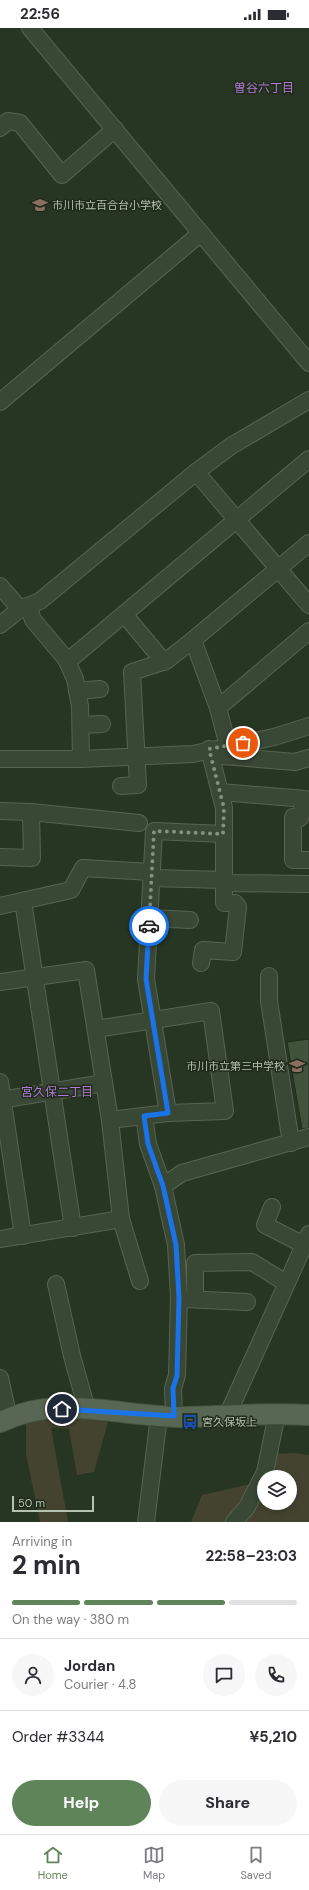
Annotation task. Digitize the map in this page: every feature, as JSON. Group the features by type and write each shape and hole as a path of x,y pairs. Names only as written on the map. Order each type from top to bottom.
{"main road":[{"path":"4,1420 38,1410 87,1410 167,1416 277,1414 309,1415"}],"street":[{"path":"32,29 309,363"},
{"path":"0,128 8,121 20,123 62,175 115,129"},
{"path":"0,402 201,233"},
{"path":"0,625 24,607 40,601 196,472 231,446 309,400"},
{"path":"66,659 74,656 309,458"},
{"path":"196,472 309,605"},
{"path":"121,786 138,785 132,672 164,662 193,640 309,543"},
{"path":"0,586 24,607 66,659 75,679 77,691 81,725 81,759"},
{"path":"124,614 164,662"},
{"path":"218,708 309,631"},
{"path":"193,640 218,708 228,746"},
{"path":"77,691 100,689"},
{"path":"81,725 102,724"},
{"path":"0,759 81,759 193,754 210,752 228,746 274,737 309,726"},
{"path":"210,752 295,762 309,758"},
{"path":"201,963 203,950 233,952 238,907 235,903 224,903 224,808 210,752"},
{"path":"220,792 305,799 300,818 293,817 293,860 309,860"},
{"path":"0,811 31,812 139,823"},
{"path":"0,857 32,858 31,812"},
{"path":"168,1113 146,979 154,831 223,834"},
{"path":"0,906 71,890 83,868 224,882 309,884"},
{"path":"23,901 73,1228"},
{"path":"150,918 190,920"},
{"path":"0,982 86,970 110,1120 121,1219 140,1281"},
{"path":"269,976 269,1001 291,1143"},
{"path":"96,1029 211,1011 225,1110 168,1113 110,1120"},
{"path":"0,1082 1,1100 23,1236"},
{"path":"1,1100 104,1083"},
{"path":"144,1116 148,1144 163,1186 187,1299"},
{"path":"163,1186 182,1173 309,1138"},
{"path":"228,1416 306,1240 265,1225 272,1207"},
{"path":"0,1239 121,1219"},
{"path":"146,1522 167,1416 177,1376 187,1299 194,1263 252,1262 286,1283"},
{"path":"56,1284 72,1356 87,1410"},
{"path":"187,1299 247,1302"},
{"path":"0,1378 4,1420"},
{"path":"234,1522 247,1507 265,1472 277,1414"}],"green space":[{"path":"61,1417 108,1422 94,1472 77,1475 69,1429 51,1428 68,1522 40,1522 26,1454 26,1420"},
{"path":"292,1453 309,1455 309,1522 191,1522 202,1495 257,1483 257,1510 297,1510 297,1470 270,1470 274,1454"}],"building":[{"path":"309,1039 309,1128 302,1129 287,1042"}],"way so far":[{"path":"149,926 154,831 223,834 224,808 209,749 243,743"}],"place":[{"name":"市川市立百合台小学校","path":"40,205"},
{"name":"市川市立第三中学校","path":"297,1066"},
{"name":"宮久保坂上","path":"190,1422"}],"district":[{"name":"曽谷六丁目","path":"264,88"},
{"name":"宮久保二丁目","path":"57,1092"}],"route":[{"path":"62,1409 174,1416 173,1388 177,1376 179,1298 176,1245 163,1186 148,1144 144,1116 168,1113 146,979 149,926"}]}
